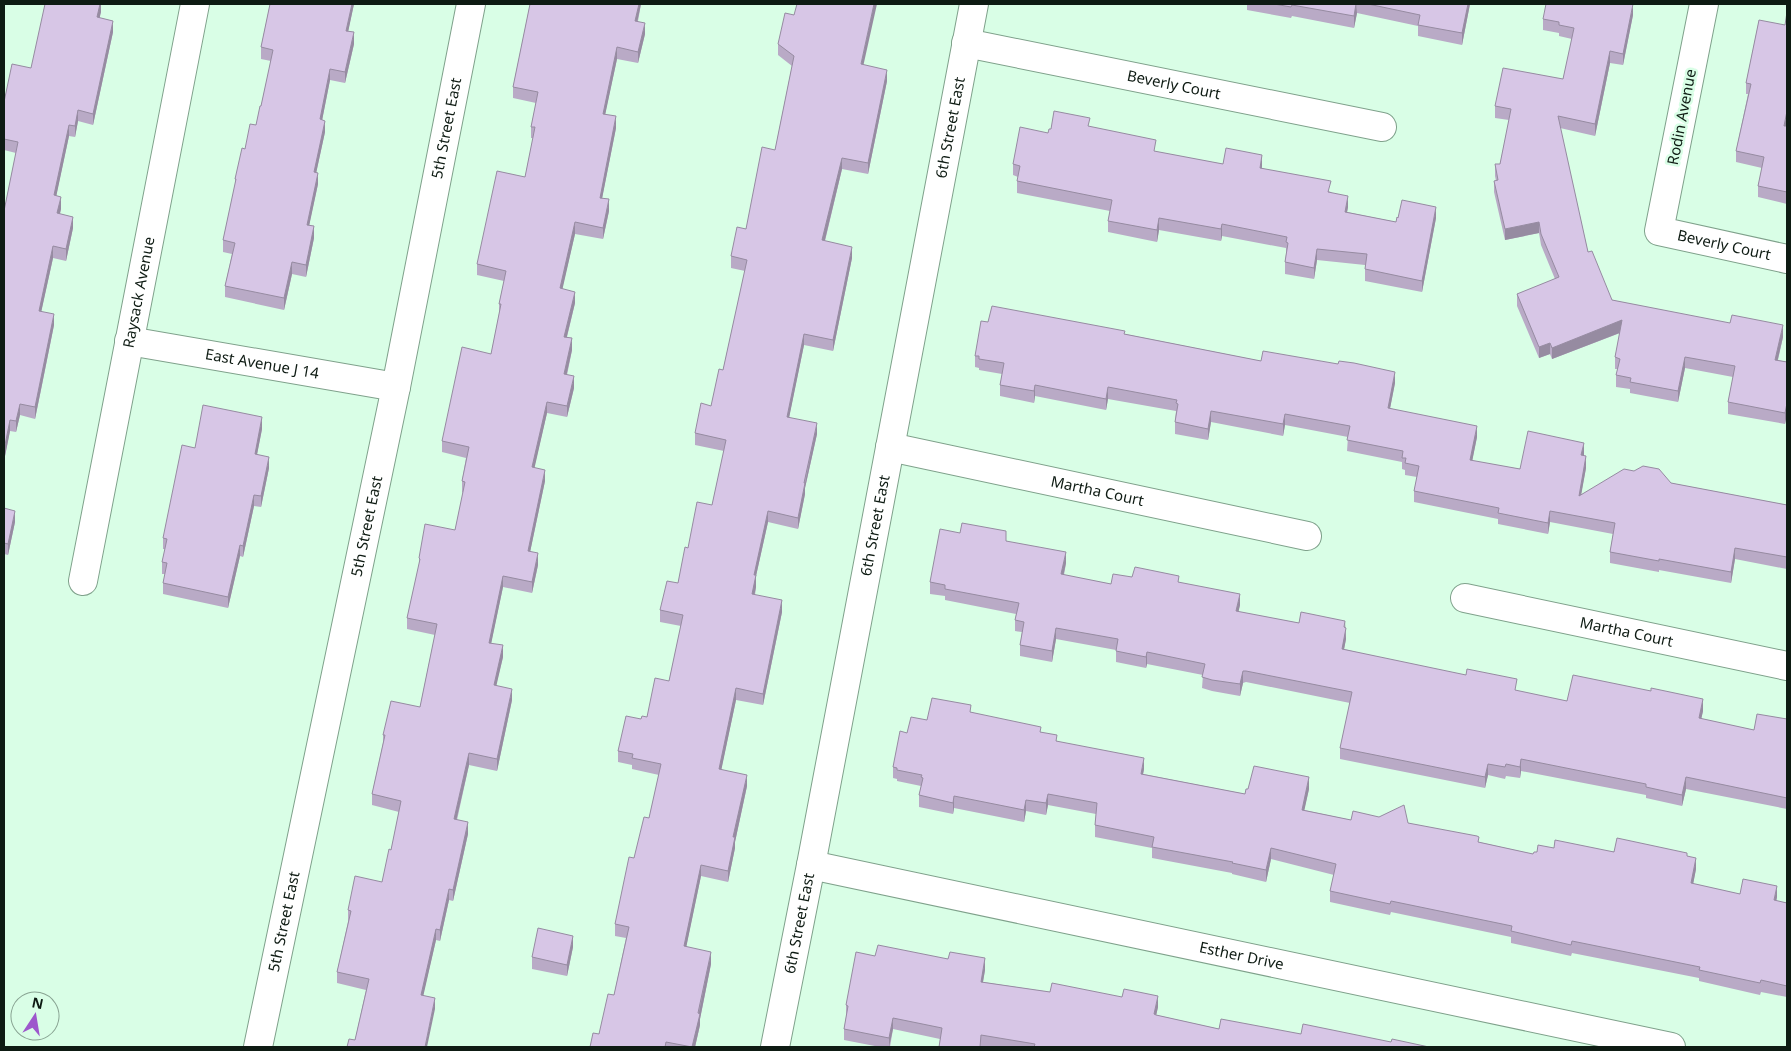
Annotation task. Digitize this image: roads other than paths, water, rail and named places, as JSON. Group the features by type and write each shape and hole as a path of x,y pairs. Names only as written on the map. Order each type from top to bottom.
{"street":[{"name":"Raysack Avenue","path":"83,581 195,4"},
{"name":"5th Street East","path":"258,1047 396,387 471,4"},
{"name":"6th Street East","path":"775,1047 812,864 974,4"},
{"name":"Rodin Avenue","path":"1659,230 1704,4"},
{"name":"Beverly Court","path":"966,43 1382,127"},
{"name":"Beverly Court","path":"1659,230 1787,259"},
{"name":"East Avenue J 14","path":"129,341 396,387"},
{"name":"Martha Court","path":"890,447 1307,536"},
{"name":"Martha Court","path":"1465,598 1787,666"},
{"name":"Esther Drive","path":"812,864 1671,1047"}]}
